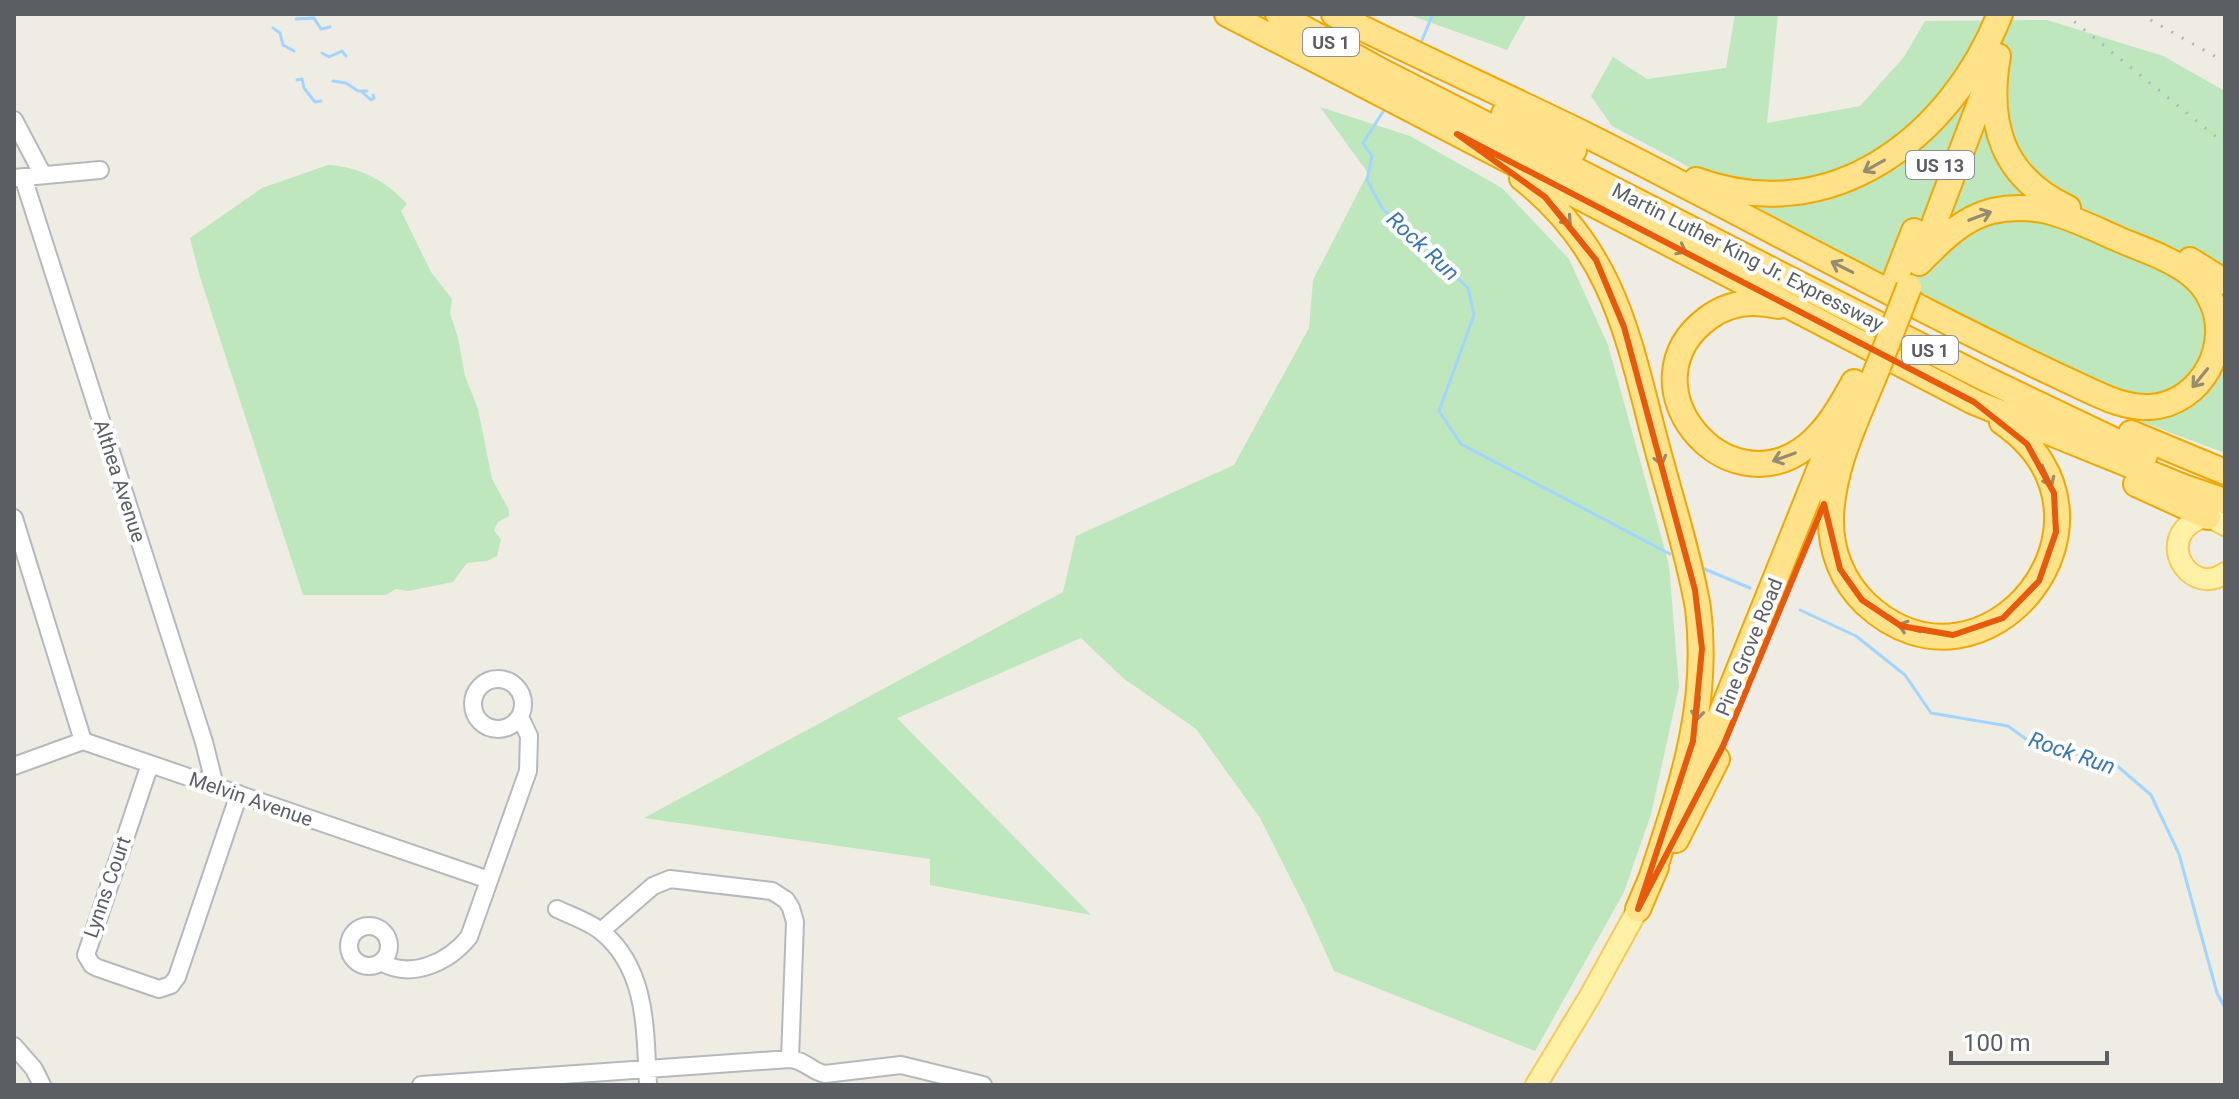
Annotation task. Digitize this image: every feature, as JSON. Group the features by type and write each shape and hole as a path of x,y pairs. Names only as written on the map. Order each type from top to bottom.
{"highway":[{"path":"1227,14 1385,69 1423,88 1580,133 1719,187 1769,193 1822,187 1871,168 1914,139 1992,53"},
{"path":"1247,14 1317,46 1385,69 1423,88 1457,134 1545,197 1596,260 1612,292 1627,336 1691,575 1702,649 1698,718 1682,786 1651,879"},
{"name":"US 1","path":"1278,14 1385,69"},
{"name":"US 1","path":"1313,14 1385,69"},
{"path":"1334,14 1385,69"},
{"name":"US 13","path":"1902,284 1919,263 1992,53 2000,14"},
{"name":"US 13","path":"1838,469 1865,370 1992,53 2015,14"},
{"path":"1992,53 1993,93 1999,134 2015,167 2032,186 2058,203 2175,253 2225,282"},
{"name":"Martin Luther King Jr. Expressway","path":"1423,88 2044,392 2225,472"},
{"name":"Martin Luther King Jr. Expressway","path":"1423,88 2037,405 2225,488"},
{"path":"1580,133 1953,325 2117,402 2146,407 2176,400 2199,382 2214,358 2219,338 2216,311 2208,294 2192,275 2171,261 2056,213 2018,208 1978,216 1955,229 1919,263"},
{"path":"1457,134 1974,402 2219,514"},
{"path":"1803,313 1762,303 1741,303 1722,309 1698,326 1681,352 1675,385 1678,405 1694,433 1734,460 1757,464 1777,461 1798,452 1817,437 1865,370"},
{"name":"Pine Grove Road","path":"1638,909 1865,370"},
{"path":"1838,469 1831,518 1833,545 1840,569 1862,600 1890,621 1926,633 1966,633 1992,624 2024,601 2045,571 2056,532 2056,506 2049,480 2036,455 2009,426 1974,402"},
{"name":"Pine Grove Road","path":"1638,909 1728,735 1838,469"}],"main road":[{"path":"2219,514 2198,520 2186,528 2178,541 2178,555 2184,568 2194,577 2208,580 2225,573"},
{"name":"Pine Grove Road","path":"1536,1085 1638,909"}],"street":[{"path":"14,120 43,175"},
{"path":"19,177 100,170"},
{"name":"Althea Avenue","path":"19,177 204,742 215,786"},
{"path":"14,518 83,741 14,766"},
{"path":"381,962 396,968 427,967 457,952 469,937 528,771 529,736 520,717"},
{"name":"Melvin Avenue","path":"83,741 489,880"},
{"name":"Lynns Court","path":"150,764 86,955 88,961 98,968 159,989 176,981 239,794"},
{"path":"601,931 653,886 670,879 778,893 791,908 795,922 790,1059"},
{"path":"557,909 601,931 624,959 639,991 644,1011 648,1077"},
{"path":"14,1046 34,1069 42,1085"},
{"path":"421,1085 648,1077 790,1059 801,1061 827,1080 901,1065 983,1085"}],"highlighted area":[{"path":"1457,134 1974,402 2027,444 2054,493 2056,532 2039,581 2003,618 1953,635 1901,626 1862,600 1840,569 1824,504 1723,746 1638,909 1693,741 1702,649 1695,590 1624,327 1596,260 1545,197"}],"green space":[{"path":"1407,14 1527,14 1507,50"},
{"path":"1735,14 1778,14 1767,123 1860,106 1904,57 1925,21 2047,20 2163,56 2225,91 2225,453 2139,421 2120,392 2016,343 1760,213 1680,162 1612,126 1591,96 1613,57 1647,79 1726,68"},
{"path":"1320,107 1410,136 1502,188 1569,259 1608,345 1669,565 1679,687 1651,814 1624,892 1535,1051 1334,971 1260,818 1196,729 1123,678 1081,638 897,718 1091,915 930,885 930,859 644,818 1063,592 1076,536 1234,465 1309,328 1313,280 1368,173"},
{"path":"328,165 350,168 371,176 407,204 401,211 431,272 452,299 450,313 465,376 478,409 492,479 509,510 509,516 498,522 494,530 501,540 497,556 487,561 467,563 453,582 408,591 396,589 386,595 303,595 200,277 190,238 262,188"}],"waterway":[{"name":"Rock Run","path":"1420,45 1433,14"},
{"path":"296,19 314,18 321,29 330,27"},
{"path":"273,28 280,33 283,45 294,51"},
{"path":"322,53 329,57 342,51 346,56"},
{"path":"297,80 302,79 304,88 315,102 321,101"},
{"path":"333,81 346,83 358,91 367,91"},
{"path":"362,92 371,100 373,95"},
{"name":"Rock Run","path":"1386,107 1363,143 1372,156 1367,180 1382,208 1468,288 1474,315 1439,411 1461,444 1670,554"},
{"name":"Rock Run","path":"1702,568 1750,588"},
{"name":"Rock Run","path":"1800,610 1856,636 1905,675 1931,713 2008,726 2030,742 2115,764 2151,795 2179,854 2217,993 2225,1008"}],"railway":[{"path":"2065,14 2225,144"},
{"path":"2140,14 2225,62"}]}
